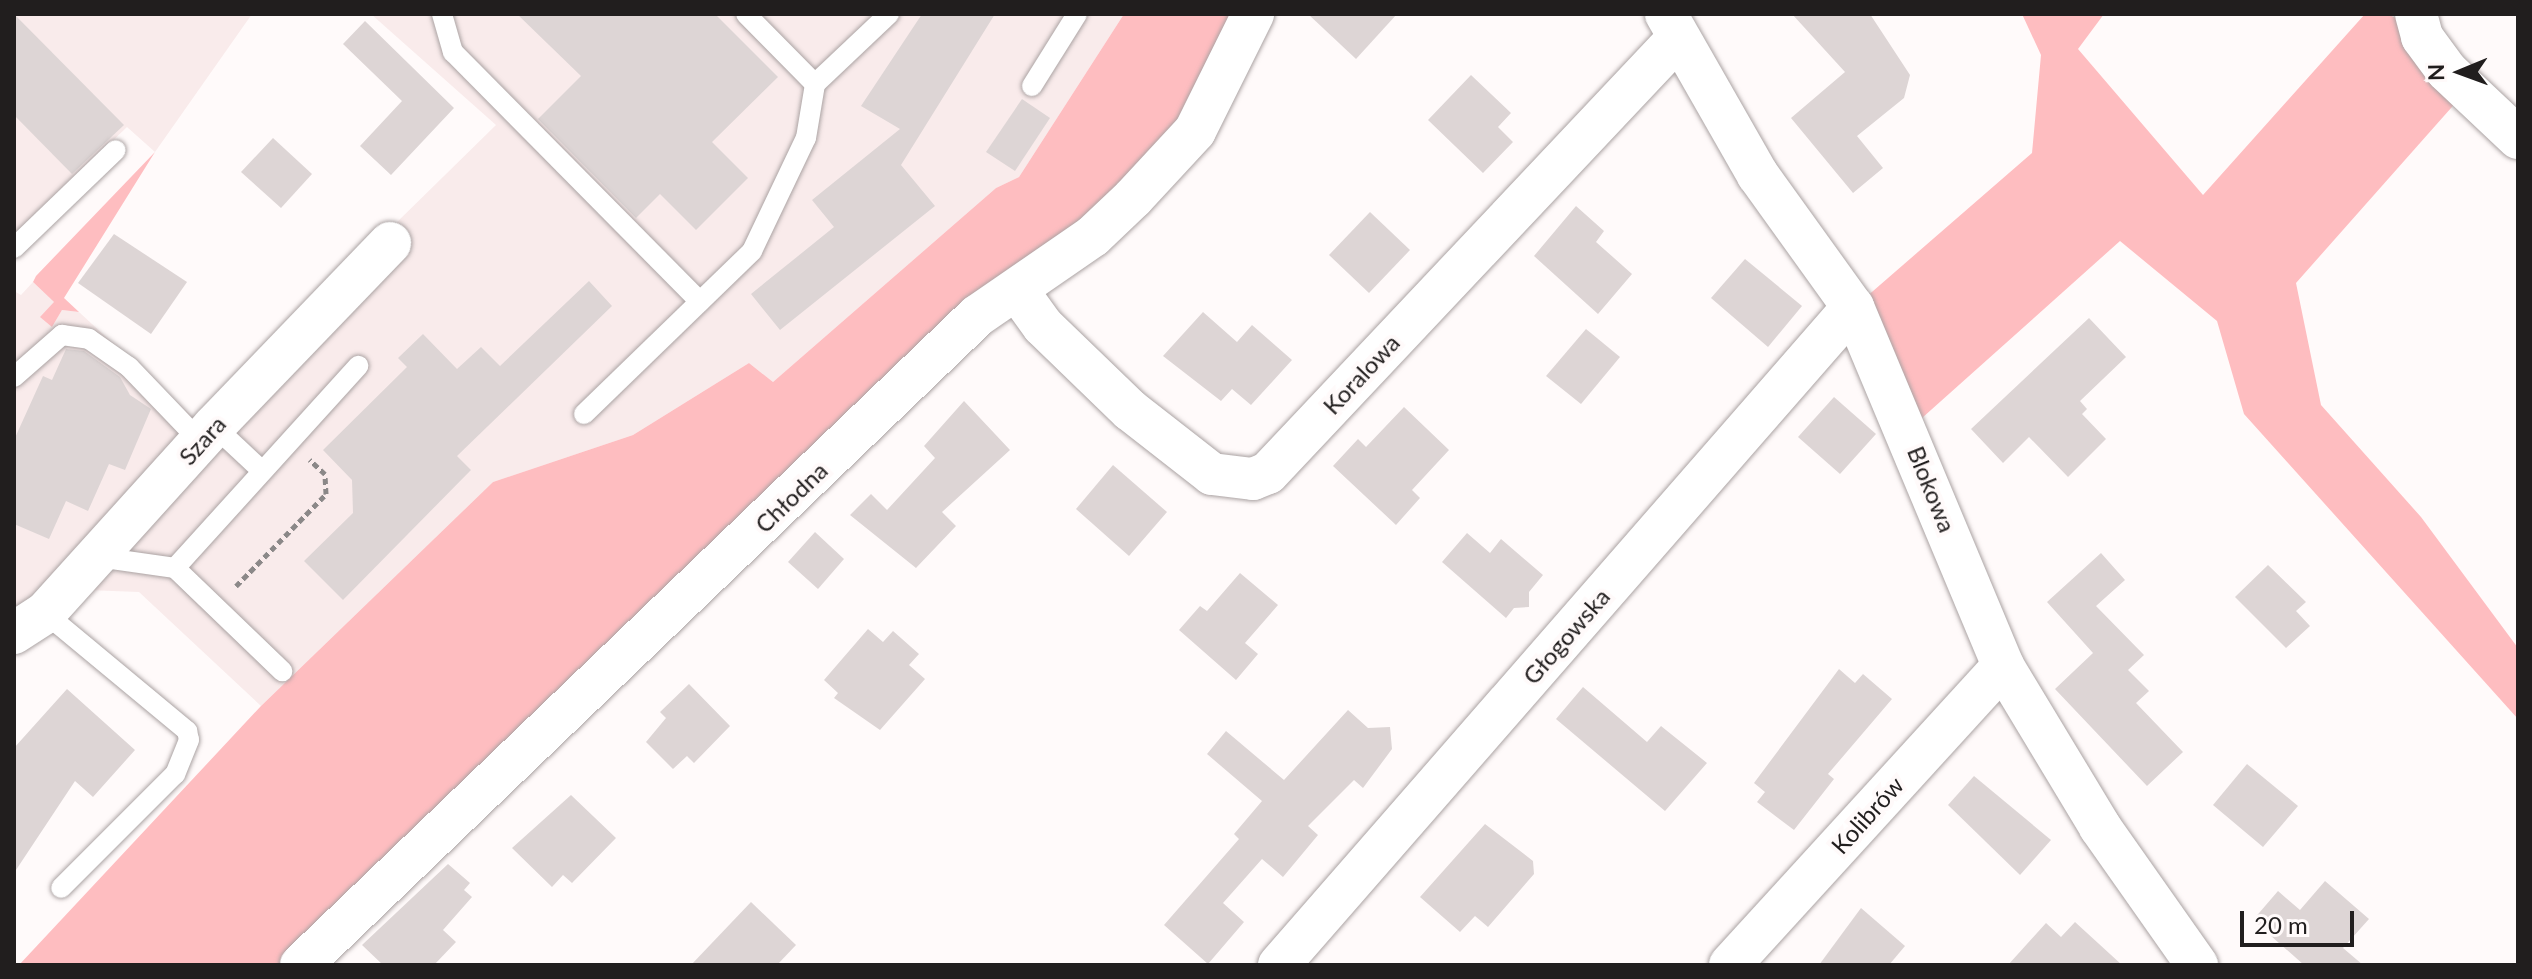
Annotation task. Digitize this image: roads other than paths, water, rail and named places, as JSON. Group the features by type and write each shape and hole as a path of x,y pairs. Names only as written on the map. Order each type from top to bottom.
{"street":[{"name":"Chłodna","path":"301,965 977,316 1093,236 1195,131 1253,14"},
{"path":"2416,14 2422,37 2447,71 2518,138"},
{"name":"Koralowa","path":"1017,290 1043,326 1130,410 1212,474 1253,479 1268,473 1672,26"},
{"name":"Blokowa","path":"1672,26 1758,175 1853,307 2003,666 2100,827 2197,965"},
{"name":"Szara","path":"30,623 98,557 207,433 390,243"},
{"name":"Głogowska","path":"1279,965 1853,307"},
{"name":"Kolibrów","path":"1730,965 2003,666"}],"lane":[{"path":"442,14 453,52 700,302"},
{"path":"746,14 815,84"},
{"path":"584,414 752,251 806,138 815,84 889,14"},
{"path":"1032,86 1077,14"},
{"path":"14,248 116,150"},
{"path":"14,377 62,335 89,339 129,367 207,433 261,470"},
{"path":"175,568 288,439 358,366"},
{"path":"98,557 175,568 282,671"},
{"path":"30,623 187,731 189,740 175,774 61,888"}]}
